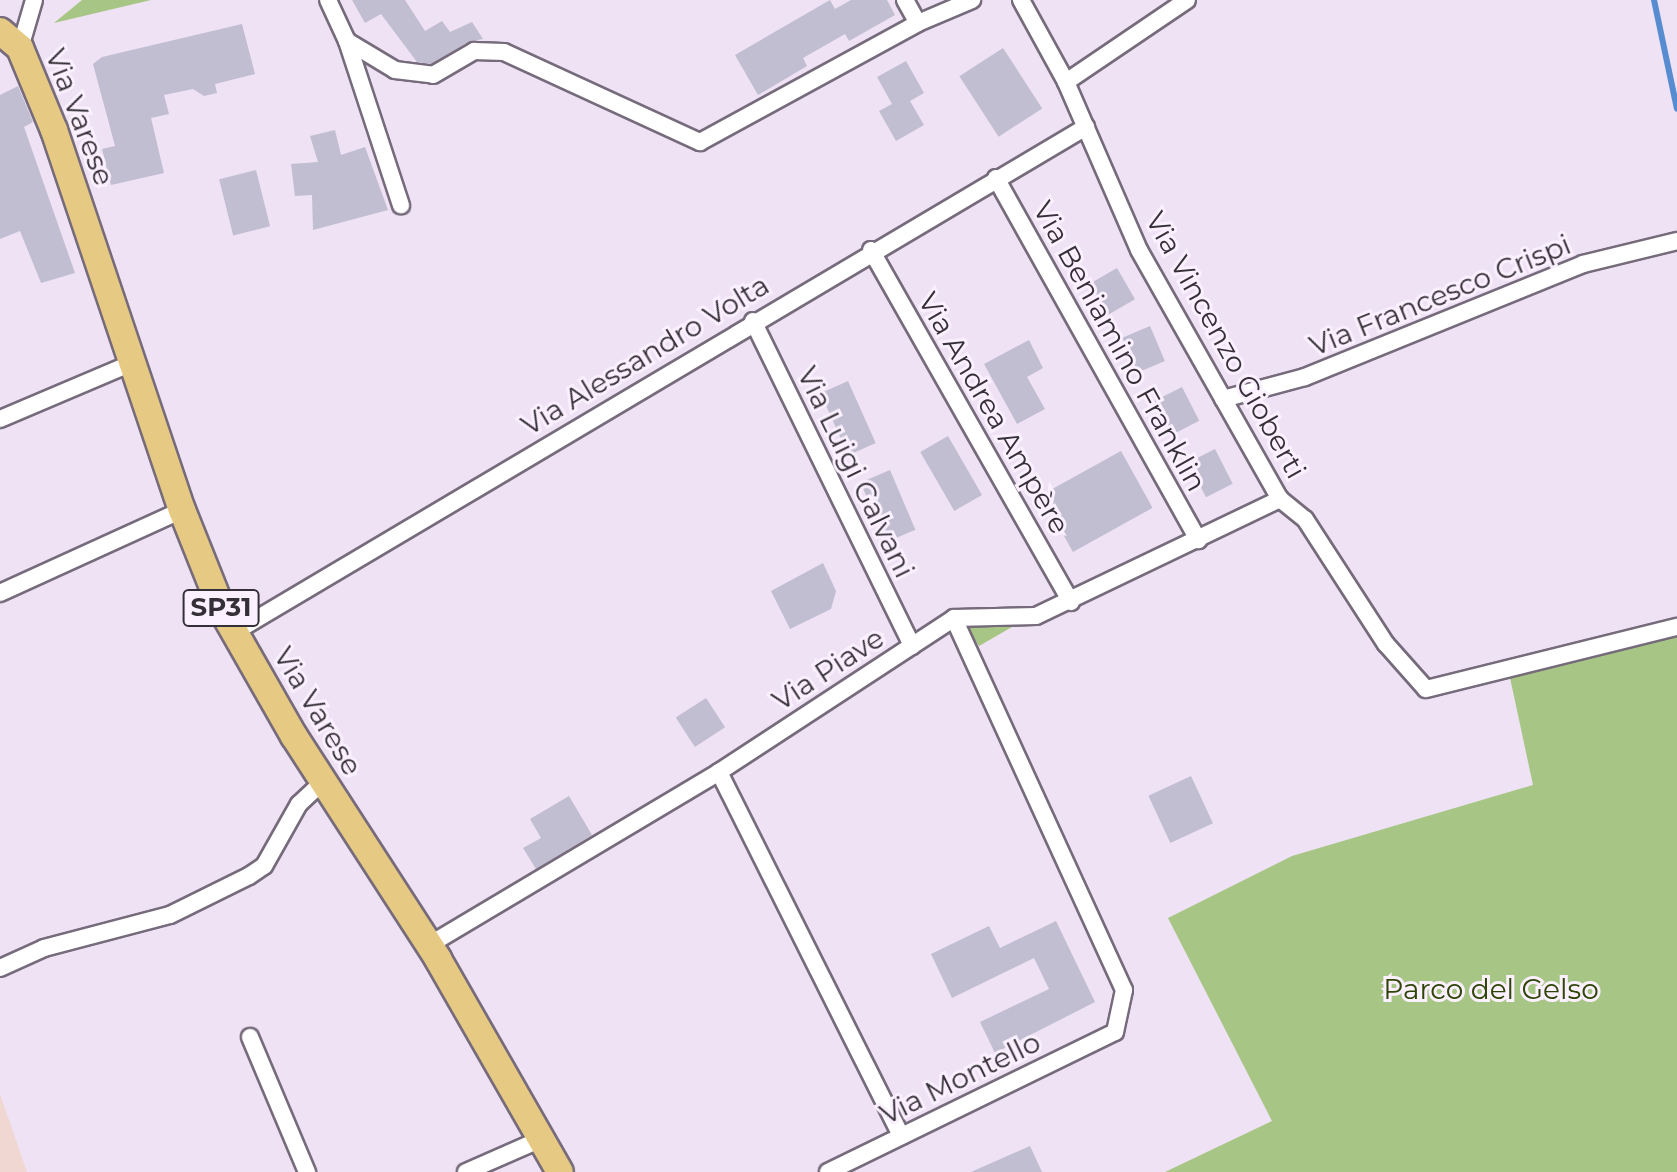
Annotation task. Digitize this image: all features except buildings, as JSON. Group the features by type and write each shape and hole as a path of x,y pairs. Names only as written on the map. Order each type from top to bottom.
{"main road":[{"name":"Via Varese","path":"10,39 54,130 182,510 233,633 323,782 429,945 560,1172"}],"street":[{"path":"10,39 34,0"},
{"path":"328,0 347,41 401,205"},
{"path":"905,0 918,23"},
{"path":"347,41 395,70 433,75 474,51 504,52 700,142 918,23 972,0"},
{"name":"Via Vincenzo Gioberti","path":"1021,0 1066,82 1139,250 1280,499 1305,519 1386,644 1426,689 1677,627"},
{"path":"1066,82 1187,0"},
{"name":"Via Alessandro Volta","path":"233,633 871,250 1086,127"},
{"name":"Via Beniamino Franklin","path":"996,178 1198,540"},
{"name":"Via Francesco Crispi","path":"1223,399 1305,377 1583,264 1677,241"},
{"name":"Via Andrea Ampère","path":"871,250 1071,602"},
{"name":"Via Luigi Galvani","path":"753,321 912,646"},
{"path":"0,419 132,363"},
{"path":"954,618 1036,616 1071,602 1280,499"},
{"path":"0,593 182,510"},
{"name":"Via Piave","path":"429,945 719,772 954,618"},
{"name":"Via Montello","path":"828,1172 1115,1032 1124,990 954,618"},
{"path":"719,772 901,1136"},
{"path":"0,968 44,948 170,915 249,876 264,866 299,804 323,782"},
{"path":"250,1037 307,1172"},
{"path":"466,1172 541,1139"}],"shaded area":[{"path":"0,1094 27,1172 0,1172"}],"green space":[{"path":"82,0 151,0 54,23"},
{"path":"969,627 1012,627 979,646 967,628"},
{"name":"Parco del Gelso","path":"1677,632 1677,1172 1165,1172 1272,1121 1168,918 1292,856 1533,785 1509,673"}],"waterway":[{"path":"1654,0 1677,109"}]}
